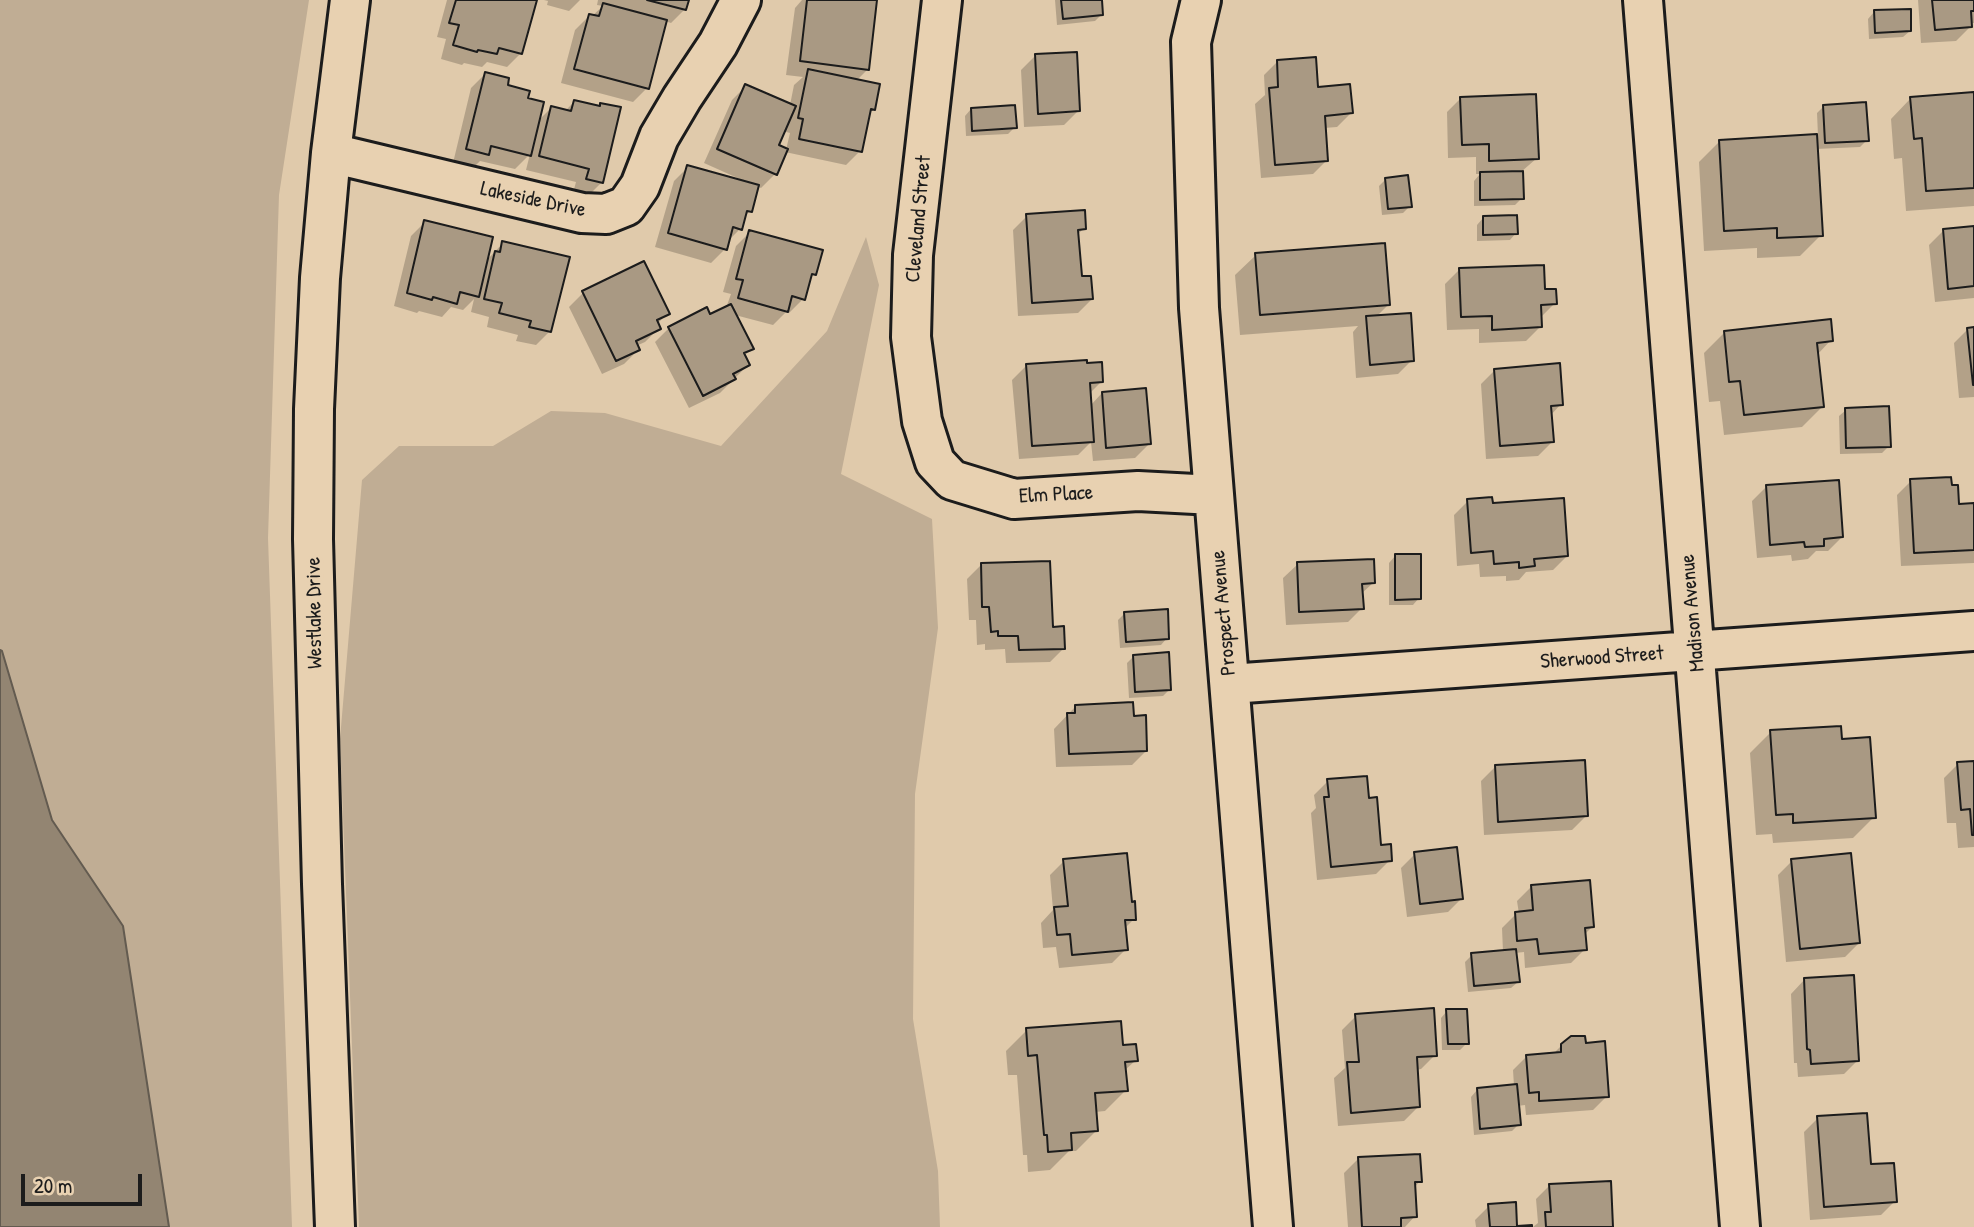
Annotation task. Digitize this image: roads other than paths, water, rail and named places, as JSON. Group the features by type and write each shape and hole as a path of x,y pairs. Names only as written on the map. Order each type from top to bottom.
{"street":[{"name":"Westlake Drive","path":"335,1227 313,539 314,409 320,278 331,153 350,0"},
{"name":"Lakeside Drive","path":"331,153 582,213 606,214 626,206 640,186 659,137 718,44 741,0"},
{"name":"Cleveland Street","path":"927,437 922,421 911,337 913,255 942,0"},
{"name":"Prospect Avenue","path":"1201,0 1191,41 1199,308 1273,1227"},
{"name":"Madison Avenue","path":"1643,0 1740,1227"},
{"name":"Elm Place","path":"927,437 935,462 952,480 1014,499 1138,491 1214,495"},
{"name":"Sherwood Street","path":"1230,684 1974,631"}]}
